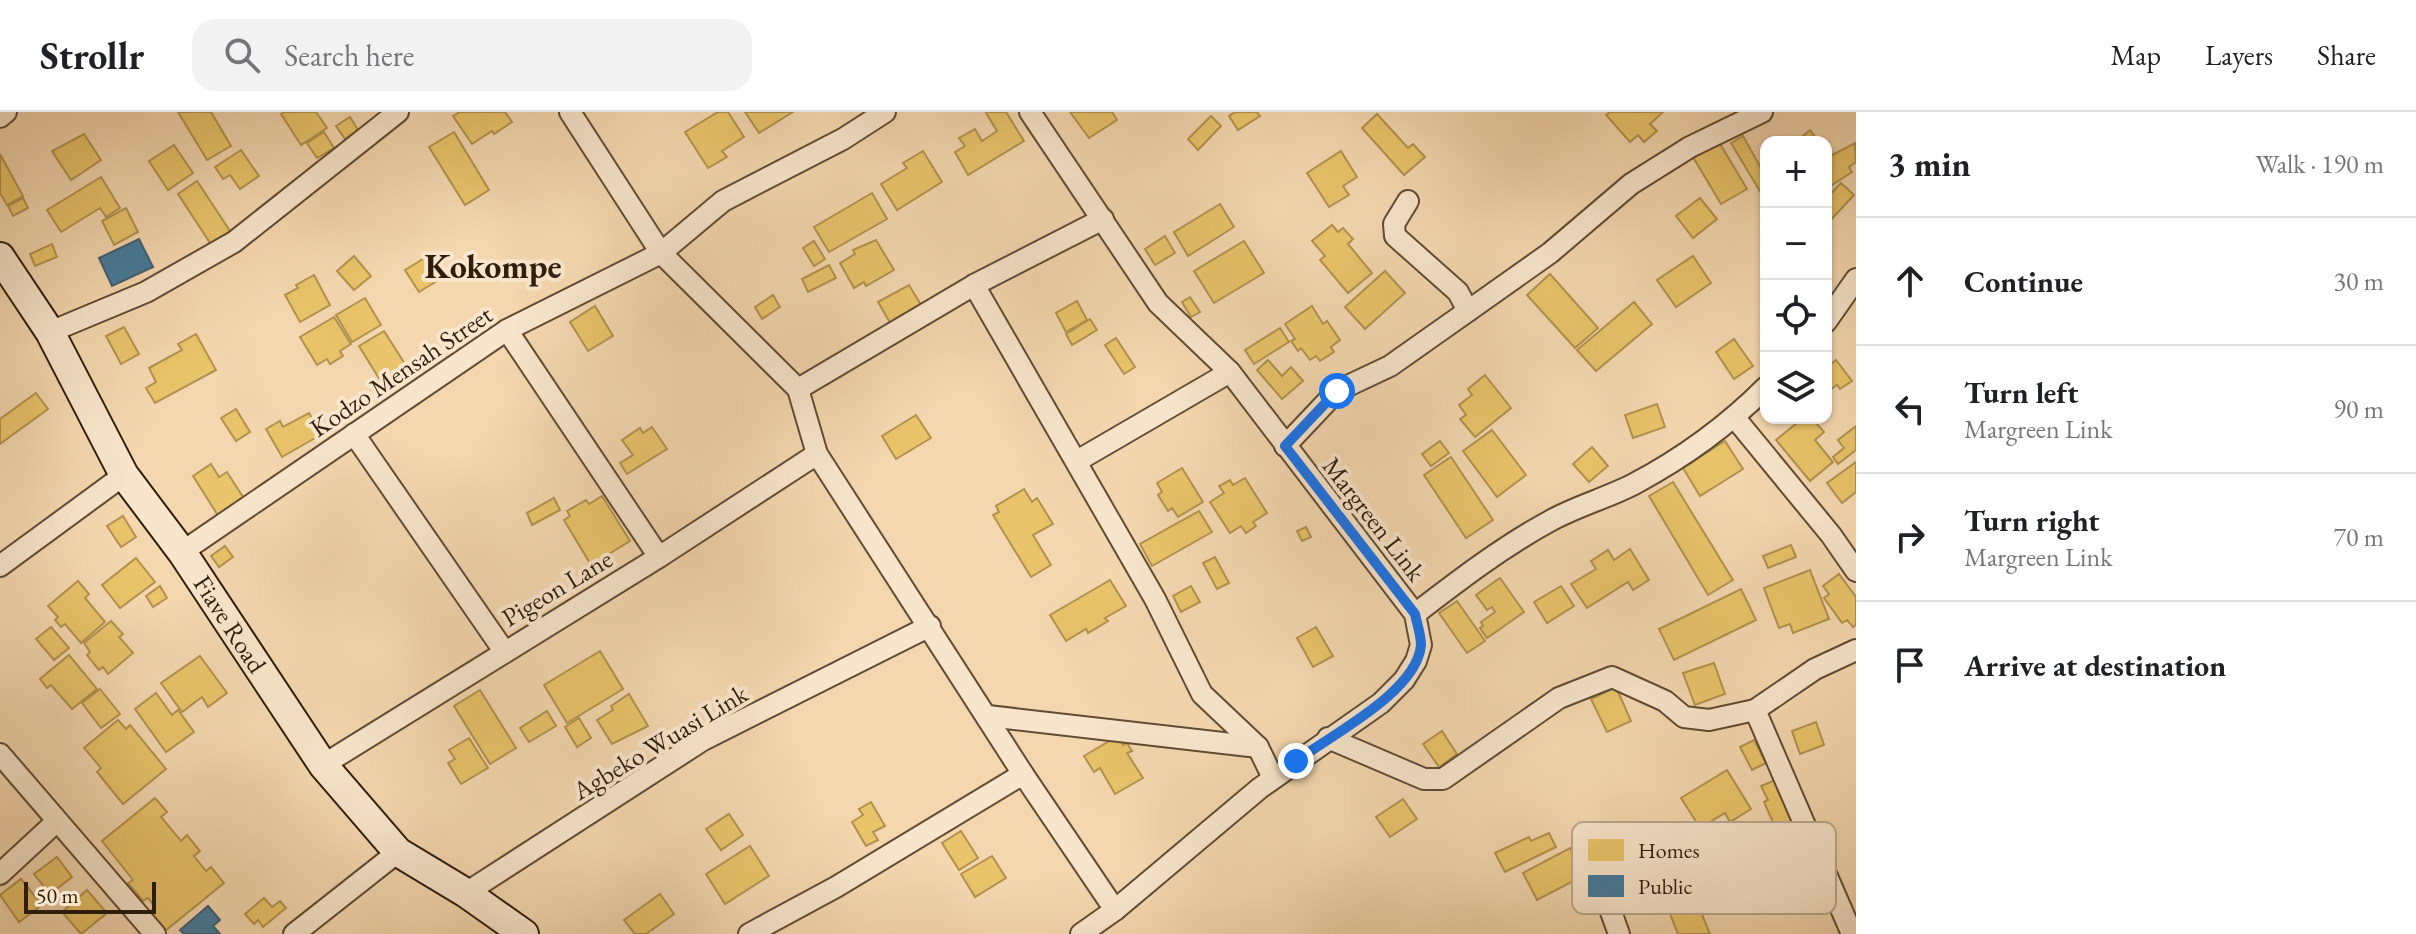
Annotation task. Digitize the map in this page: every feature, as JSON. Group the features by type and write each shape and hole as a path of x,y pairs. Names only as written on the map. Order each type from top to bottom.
{"street":[{"path":"0,117 6,112"},
{"path":"50,332 146,292 234,242 398,112"},
{"path":"570,112 661,253 798,389 817,454 1023,774 1115,910"},
{"name":"Kodzo Mensah Street","path":"182,552 507,330 661,253 723,201 843,139 885,112"},
{"name":"Margreen Link","path":"1030,112 1158,303 1230,372 1415,614 1421,645 1416,661 1404,680 1381,703 1273,778 1115,910 1081,934"},
{"path":"1285,446 1337,391 1390,366 1550,253 1631,184 1690,147 1762,112"},
{"path":"1408,201 1394,224 1395,236 1458,292 1468,311"},
{"path":"798,389 974,285 1103,219"},
{"name":"Fiave Road","path":"0,257 50,332 124,475 182,552 323,765 398,852 466,893 524,934"},
{"path":"1832,313 1856,279"},
{"path":"974,285 1155,599 1202,694 1258,747 1273,778"},
{"path":"507,330 659,557"},
{"path":"1077,461 1230,372"},
{"path":"1415,614 1482,563 1551,520 1633,484 1686,453 1735,418 1760,393"},
{"path":"1735,418 1831,535 1856,571"},
{"path":"354,434 504,651"},
{"name":"Pigeon Lane","path":"323,765 659,557 817,454"},
{"path":"0,566 124,475"},
{"name":"Agbeko Wuasi Link","path":"466,893 703,740 930,626"},
{"path":"1328,738 1424,779 1443,779 1559,698 1612,677 1665,701 1684,717 1709,720 1755,710 1815,669 1856,650"},
{"path":"1755,710 1803,822"},
{"path":"988,716 1258,747"},
{"path":"0,754 155,934"},
{"path":"749,934 836,887 1023,774"},
{"path":"0,874 56,822"},
{"path":"294,934 398,852"},
{"path":"1836,898 1850,931"},
{"path":"1612,914 1619,934"}],"building: Homes":[{"path":"178,112 211,112 231,146 207,160"},
{"path":"316,112 327,128 301,145 281,114"},
{"path":"460,112 505,112 512,122 472,144 453,116"},
{"path":"718,112 728,112 744,137 722,151 727,157 708,168 685,132"},
{"path":"745,112 793,112 759,133"},
{"path":"988,112 1006,112 1024,141 968,175 955,152 965,146 959,138 975,129 982,141 997,131"},
{"path":"1070,112 1112,112 1117,120 1089,138"},
{"path":"1235,112 1257,112 1260,116 1238,130 1229,116"},
{"path":"1610,112 1663,112 1650,124 1657,131 1644,142 1638,135 1630,142 1606,115"},
{"path":"1377,114 1408,148 1413,144 1425,157 1404,175 1362,128"},
{"path":"1211,116 1221,126 1198,150 1188,139"},
{"path":"350,117 358,130 345,139 336,126"},
{"path":"324,132 334,148 317,158 307,143"},
{"path":"454,132 489,190 465,205 429,147"},
{"path":"84,134 101,160 71,180 52,151"},
{"path":"1743,136 1760,166 1760,191 1731,143"},
{"path":"1719,142 1747,189 1721,204 1693,157"},
{"path":"1855,143 1856,162 1849,167 1852,172 1832,185 1832,155"},
{"path":"174,145 193,173 168,190 149,161"},
{"path":"241,150 259,176 240,189 230,175 223,179 215,167"},
{"path":"923,151 942,182 897,210 881,184 907,168 903,163"},
{"path":"1341,151 1357,177 1343,186 1349,195 1329,207 1307,173"},
{"path":"0,154 23,196 7,205 0,193"},
{"path":"101,177 120,208 106,217 100,208 61,232 47,210"},
{"path":"197,181 232,234 212,246 178,194"},
{"path":"1841,183 1854,195 1832,219 1832,208 1832,193"},
{"path":"872,193 887,219 829,252 814,227"},
{"path":"23,198 28,208 13,216 8,206"},
{"path":"1700,198 1717,219 1693,238 1676,216"},
{"path":"1220,204 1234,227 1188,256 1174,232"},
{"path":"126,208 138,232 114,245 102,221"},
{"path":"1332,225 1338,232 1343,228 1353,239 1348,244 1372,273 1348,293 1320,260 1325,256 1312,241"},
{"path":"1165,236 1175,253 1155,265 1145,249"},
{"path":"876,240 894,270 866,286 864,282 854,288 840,263 855,254 853,250"},
{"path":"814,241 825,259 814,266 803,248"},
{"path":"1244,241 1264,273 1214,303 1194,271"},
{"path":"52,244 57,257 35,266 30,254"},
{"path":"431,254 445,276 419,292 405,270"},
{"path":"354,256 371,276 354,290 337,271"},
{"path":"1693,256 1711,283 1676,307 1657,280"},
{"path":"829,265 836,278 808,292 802,279"},
{"path":"1385,271 1405,293 1365,329 1345,307"},
{"path":"1550,274 1598,328 1575,348 1527,295"},
{"path":"314,275 330,305 300,322 285,295"},
{"path":"909,285 921,305 890,323 878,302"},
{"path":"773,295 780,307 762,319 755,307"},
{"path":"1190,297 1200,312 1191,317 1182,302"},
{"path":"365,298 381,325 352,342 336,315"},
{"path":"1077,301 1087,320 1066,332 1056,313"},
{"path":"1634,302 1652,324 1596,371 1577,350"},
{"path":"595,306 613,336 588,351 570,322"},
{"path":"1312,306 1323,324 1327,321 1340,340 1331,347 1334,352 1320,361 1316,356 1310,360 1301,348 1298,351 1291,341 1295,339 1285,324"},
{"path":"334,317 351,344 340,351 343,356 330,364 327,359 317,365 300,337"},
{"path":"1090,319 1097,330 1072,345 1066,334"},
{"path":"124,327 139,354 121,364 106,336"},
{"path":"1280,328 1289,342 1254,364 1245,350"},
{"path":"384,331 405,364 380,380 359,346"},
{"path":"196,334 216,370 155,403 146,388 156,382 149,368 182,350 178,344"},
{"path":"1116,338 1135,367 1124,374 1105,345"},
{"path":"1734,339 1753,366 1734,379 1716,352"},
{"path":"1268,360 1282,376 1291,367 1303,381 1282,399 1257,370"},
{"path":"1836,360 1852,381 1840,389 1837,385 1832,389 1832,363"},
{"path":"1485,375 1511,408 1475,437 1460,419 1466,415 1459,405 1472,395 1468,389"},
{"path":"36,393 48,409 0,444 0,419"},
{"path":"1657,404 1665,427 1633,438 1625,415"},
{"path":"236,409 250,432 236,441 221,418"},
{"path":"309,413 322,434 282,457 266,429 280,421 283,427"},
{"path":"916,415 931,438 896,459 882,436"},
{"path":"1796,424 1817,424 1824,432 1815,440 1833,462 1810,481 1776,440"},
{"path":"1856,426 1856,450 1838,464 1833,457 1844,448 1838,440"},
{"path":"652,427 667,449 627,474 620,463 633,455 622,440 640,428 643,433"},
{"path":"1492,430 1526,475 1497,497 1463,451"},
{"path":"1440,441 1449,453 1431,466 1422,454"},
{"path":"1725,441 1743,469 1700,496 1683,468"},
{"path":"1592,447 1608,466 1589,482 1573,464"},
{"path":"1451,457 1493,520 1466,538 1424,475"},
{"path":"1856,462 1856,492 1842,503 1827,483"},
{"path":"211,464 219,477 227,472 245,500 219,517 193,476"},
{"path":"1182,468 1203,502 1178,517 1172,508 1168,511 1158,495 1162,492 1157,483"},
{"path":"1245,478 1267,513 1253,522 1256,526 1246,533 1241,526 1230,533 1210,502 1224,493 1219,486 1230,480 1233,485"},
{"path":"1673,482 1733,580 1708,595 1649,496"},
{"path":"1024,489 1032,502 1037,498 1053,524 1033,535 1051,565 1031,577 993,515 999,512 996,506"},
{"path":"602,496 630,541 591,565 564,520 570,516 567,511 586,500 589,504"},
{"path":"554,498 560,510 532,525 527,513"},
{"path":"1199,511 1212,532 1152,566 1140,544"},
{"path":"123,516 136,537 121,547 107,526"},
{"path":"1306,527 1311,537 1302,541 1297,531"},
{"path":"1791,545 1796,557 1768,568 1763,556"},
{"path":"225,546 233,557 219,567 211,556"},
{"path":"1630,549 1649,580 1633,590 1628,582 1587,608 1571,584 1596,569 1591,561 1608,550 1614,560"},
{"path":"1215,557 1229,583 1217,589 1203,563"},
{"path":"136,558 155,582 120,608 102,585"},
{"path":"1810,570 1829,619 1793,633 1790,624 1779,628 1764,588"},
{"path":"1839,574 1856,597 1856,625 1853,627 1847,620 1842,623 1824,598 1829,594 1823,586"},
{"path":"1500,578 1524,612 1487,638 1480,628 1483,626 1481,622 1495,612 1492,607 1487,610 1476,595"},
{"path":"1110,580 1126,606 1088,633 1086,629 1066,641 1050,615"},
{"path":"78,581 89,594 85,598 105,622 81,643 65,624 61,627 55,620 58,617 48,606"},
{"path":"160,586 167,598 153,607 146,596"},
{"path":"1191,586 1200,602 1181,612 1173,596"},
{"path":"1561,586 1574,606 1547,623 1534,602"},
{"path":"1741,589 1756,620 1674,660 1659,629"},
{"path":"1457,601 1485,641 1467,653 1439,613"},
{"path":"111,621 123,634 119,637 133,653 108,674 103,667 99,670 87,655 90,652 84,643"},
{"path":"51,627 69,648 54,660 36,639"},
{"path":"1316,627 1333,656 1313,667 1297,638"},
{"path":"600,651 623,689 567,723 544,685"},
{"path":"69,655 97,689 72,709 51,685 47,688 40,679"},
{"path":"200,656 227,693 208,707 202,697 182,712 161,683"},
{"path":"1714,663 1725,694 1695,705 1683,673"},
{"path":"1616,687 1631,721 1607,732 1591,699"},
{"path":"100,689 120,714 101,728 82,703"},
{"path":"480,690 516,748 490,764 454,706"},
{"path":"156,693 172,715 178,710 194,732 166,752 135,709"},
{"path":"629,694 648,726 612,744 597,720"},
{"path":"547,711 556,726 529,742 520,728"},
{"path":"579,718 591,738 577,747 565,727"},
{"path":"118,720 126,729 130,725 166,769 123,804 97,772 101,768 84,748"},
{"path":"1816,722 1824,745 1800,754 1792,731"},
{"path":"1442,731 1457,754 1439,767 1423,744"},
{"path":"1118,736 1123,745 1127,743 1132,751 1127,753 1143,778 1115,794 1100,768 1094,772 1084,756"},
{"path":"469,738 488,768 461,784 448,763 455,759 449,750"},
{"path":"1754,740 1766,763 1752,770 1740,747"},
{"path":"1727,770 1751,809 1730,822 1725,813 1710,822 1696,822 1681,798"},
{"path":"1775,780 1794,822 1773,822 1761,786"},
{"path":"155,798 167,812 161,817 181,841 187,835 200,851 194,856 206,871 211,867 224,883 165,931 150,912 155,907 148,898 143,901 128,883 133,880 102,841"},
{"path":"1403,799 1417,819 1390,837 1376,817"},
{"path":"871,802 885,826 873,832 878,840 866,846 852,822 863,815 859,809"},
{"path":"729,814 743,835 721,850 706,829"},
{"path":"961,831 978,858 959,870 942,843"},
{"path":"1549,833 1556,847 1505,872 1495,853 1529,837 1531,841"},
{"path":"750,846 769,876 725,904 706,874"},
{"path":"1570,848 1572,852 1572,882 1537,900 1523,873"},
{"path":"992,856 1006,878 975,897 961,874"},
{"path":"57,857 72,877 50,894 34,874"},
{"path":"21,879 42,905 19,922 0,895"},
{"path":"87,890 107,913 81,934 62,912"},
{"path":"660,894 674,914 646,934 635,934 624,920"},
{"path":"264,898 272,907 280,901 286,908 263,927 258,920 254,924 245,914"},
{"path":"1670,914 1702,914 1710,934 1678,934"}],"building: Public":[{"path":"139,239 153,267 112,286 99,258"},
{"path":"208,906 220,920 213,926 220,934 184,934 180,930"}],"district":[{"name":"Kokompe","path":"493,266"}],"route":[{"path":"1296,761 1381,703 1404,680 1416,661 1421,645 1415,614 1285,446 1337,391"}]}
